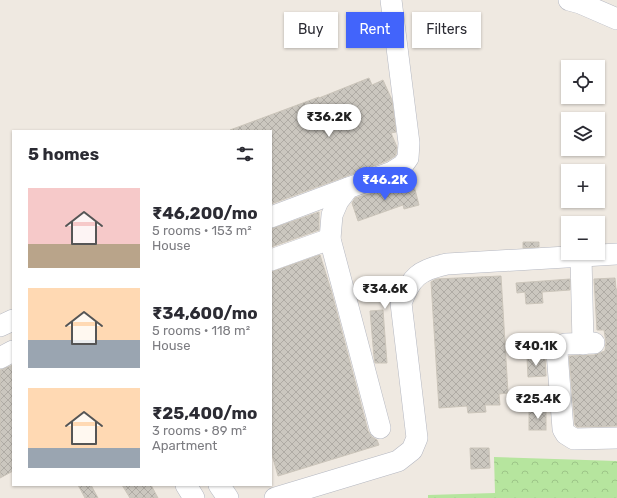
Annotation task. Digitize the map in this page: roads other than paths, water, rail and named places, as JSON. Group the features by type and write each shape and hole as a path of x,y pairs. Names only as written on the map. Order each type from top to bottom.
{"street":[{"path":"272,217 392,172 403,165 408,158 408,143 391,0"},
{"path":"577,1 617,20"},
{"path":"348,188 338,201 332,215 330,239 380,428"},
{"path":"272,260 330,239"},
{"path":"605,255 617,254"},
{"path":"275,498 398,461 412,450 417,438 401,303 406,289 422,272 430,268 447,264 561,257"},
{"path":"581,260 589,344 561,345 557,352 563,429 566,434 574,439 617,438"},
{"path":"0,326 12,320"},
{"path":"0,358 12,352"},
{"path":"187,486 194,498"}]}
